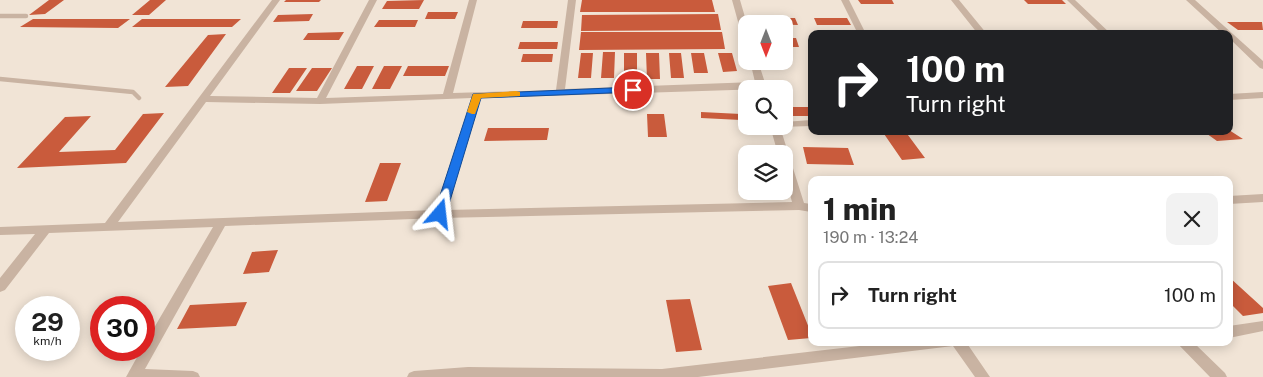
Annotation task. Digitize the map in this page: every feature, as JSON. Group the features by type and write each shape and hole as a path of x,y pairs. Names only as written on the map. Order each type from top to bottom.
{"street":[{"path":"108,227 276,0"},
{"path":"320,101 373,0"},
{"path":"447,97 473,0"},
{"path":"560,93 572,0"},
{"path":"736,0 740,15"},
{"path":"845,0 860,30"},
{"path":"956,0 980,30"},
{"path":"1071,0 1103,30"},
{"path":"1190,0 1224,30"},
{"path":"1233,39 1263,66"},
{"path":"204,99 320,101 738,88"},
{"path":"440,214 477,96"},
{"path":"1233,97 1263,96"},
{"path":"793,124 808,123"},
{"path":"0,231 440,214 805,207 793,177"},
{"path":"1233,200 1263,198"},
{"path":"192,377 133,376 221,223"},
{"path":"0,287 45,230"},
{"path":"1233,331 1263,326"},
{"path":"414,377 468,375 662,376 915,346"},
{"path":"961,346 983,377"},
{"path":"1187,346 1220,377"}],"lane":[{"path":"0,16 26,16"},
{"path":"0,79 133,92 139,98"}],"building":[{"path":"49,0 64,0 45,14 29,15"},
{"path":"150,0 166,0 149,15 132,15"},
{"path":"286,0 321,0 319,2 284,2"},
{"path":"424,0 419,9 382,9 387,1"},
{"path":"582,0 712,0 715,12 580,12"},
{"path":"858,0 892,0 894,4 861,4"},
{"path":"1024,0 1062,0 1066,4 1028,4"},
{"path":"428,12 458,12 455,19 425,19"},
{"path":"313,14 309,21 273,22 278,15"},
{"path":"718,14 721,30 581,31 582,15"},
{"path":"793,18 795,18 798,25 793,25"},
{"path":"814,18 847,18 851,25 817,25"},
{"path":"33,19 130,19 118,28 20,27"},
{"path":"142,19 241,19 232,27 132,27"},
{"path":"379,20 418,20 415,27 374,27"},
{"path":"523,21 558,21 557,28 521,28"},
{"path":"1227,22 1262,22 1263,30 1238,30"},
{"path":"344,32 339,40 303,40 308,33"},
{"path":"581,32 722,32 725,49 579,50"},
{"path":"226,34 188,86 165,87 208,35"},
{"path":"793,38 796,38 799,47 793,47"},
{"path":"520,42 558,42 557,49 518,49"},
{"path":"603,52 615,52 614,78 601,78"},
{"path":"581,53 593,53 591,78 578,78"},
{"path":"624,53 637,53 637,78 624,78"},
{"path":"646,53 659,53 660,79 647,79"},
{"path":"669,53 681,53 684,78 671,78"},
{"path":"691,53 704,53 708,73 694,73"},
{"path":"718,53 732,53 737,71 723,72"},
{"path":"523,54 553,54 552,62 521,62"},
{"path":"357,66 374,66 362,89 344,89"},
{"path":"384,66 402,66 390,89 372,89"},
{"path":"408,66 449,66 445,76 403,76"},
{"path":"289,68 307,68 290,93 272,93"},
{"path":"312,68 332,68 317,91 296,91"},
{"path":"793,107 808,107 808,116 793,116"},
{"path":"701,112 738,114 738,120 701,118"},
{"path":"164,113 126,163 17,168 65,117 91,116 59,152 115,150 143,114"},
{"path":"647,114 664,114 667,137 648,137"},
{"path":"488,128 549,128 547,140 484,141"},
{"path":"1233,133 1243,139 1217,141 1209,135 1233,135"},
{"path":"885,135 908,135 925,158 902,160"},
{"path":"803,147 848,148 854,165 807,164"},
{"path":"380,163 401,163 387,201 365,202"},
{"path":"278,250 269,272 243,274 252,252"},
{"path":"1233,281 1263,308 1263,313 1243,316 1233,306"},
{"path":"791,283 808,326 808,338 788,340 768,286"},
{"path":"690,299 702,350 676,352 666,300"},
{"path":"247,302 236,326 177,329 190,305"}],"slow traffic":[{"path":"472,112 477,96 516,94"}],"route":[{"path":"440,214 477,96 633,90"}]}
